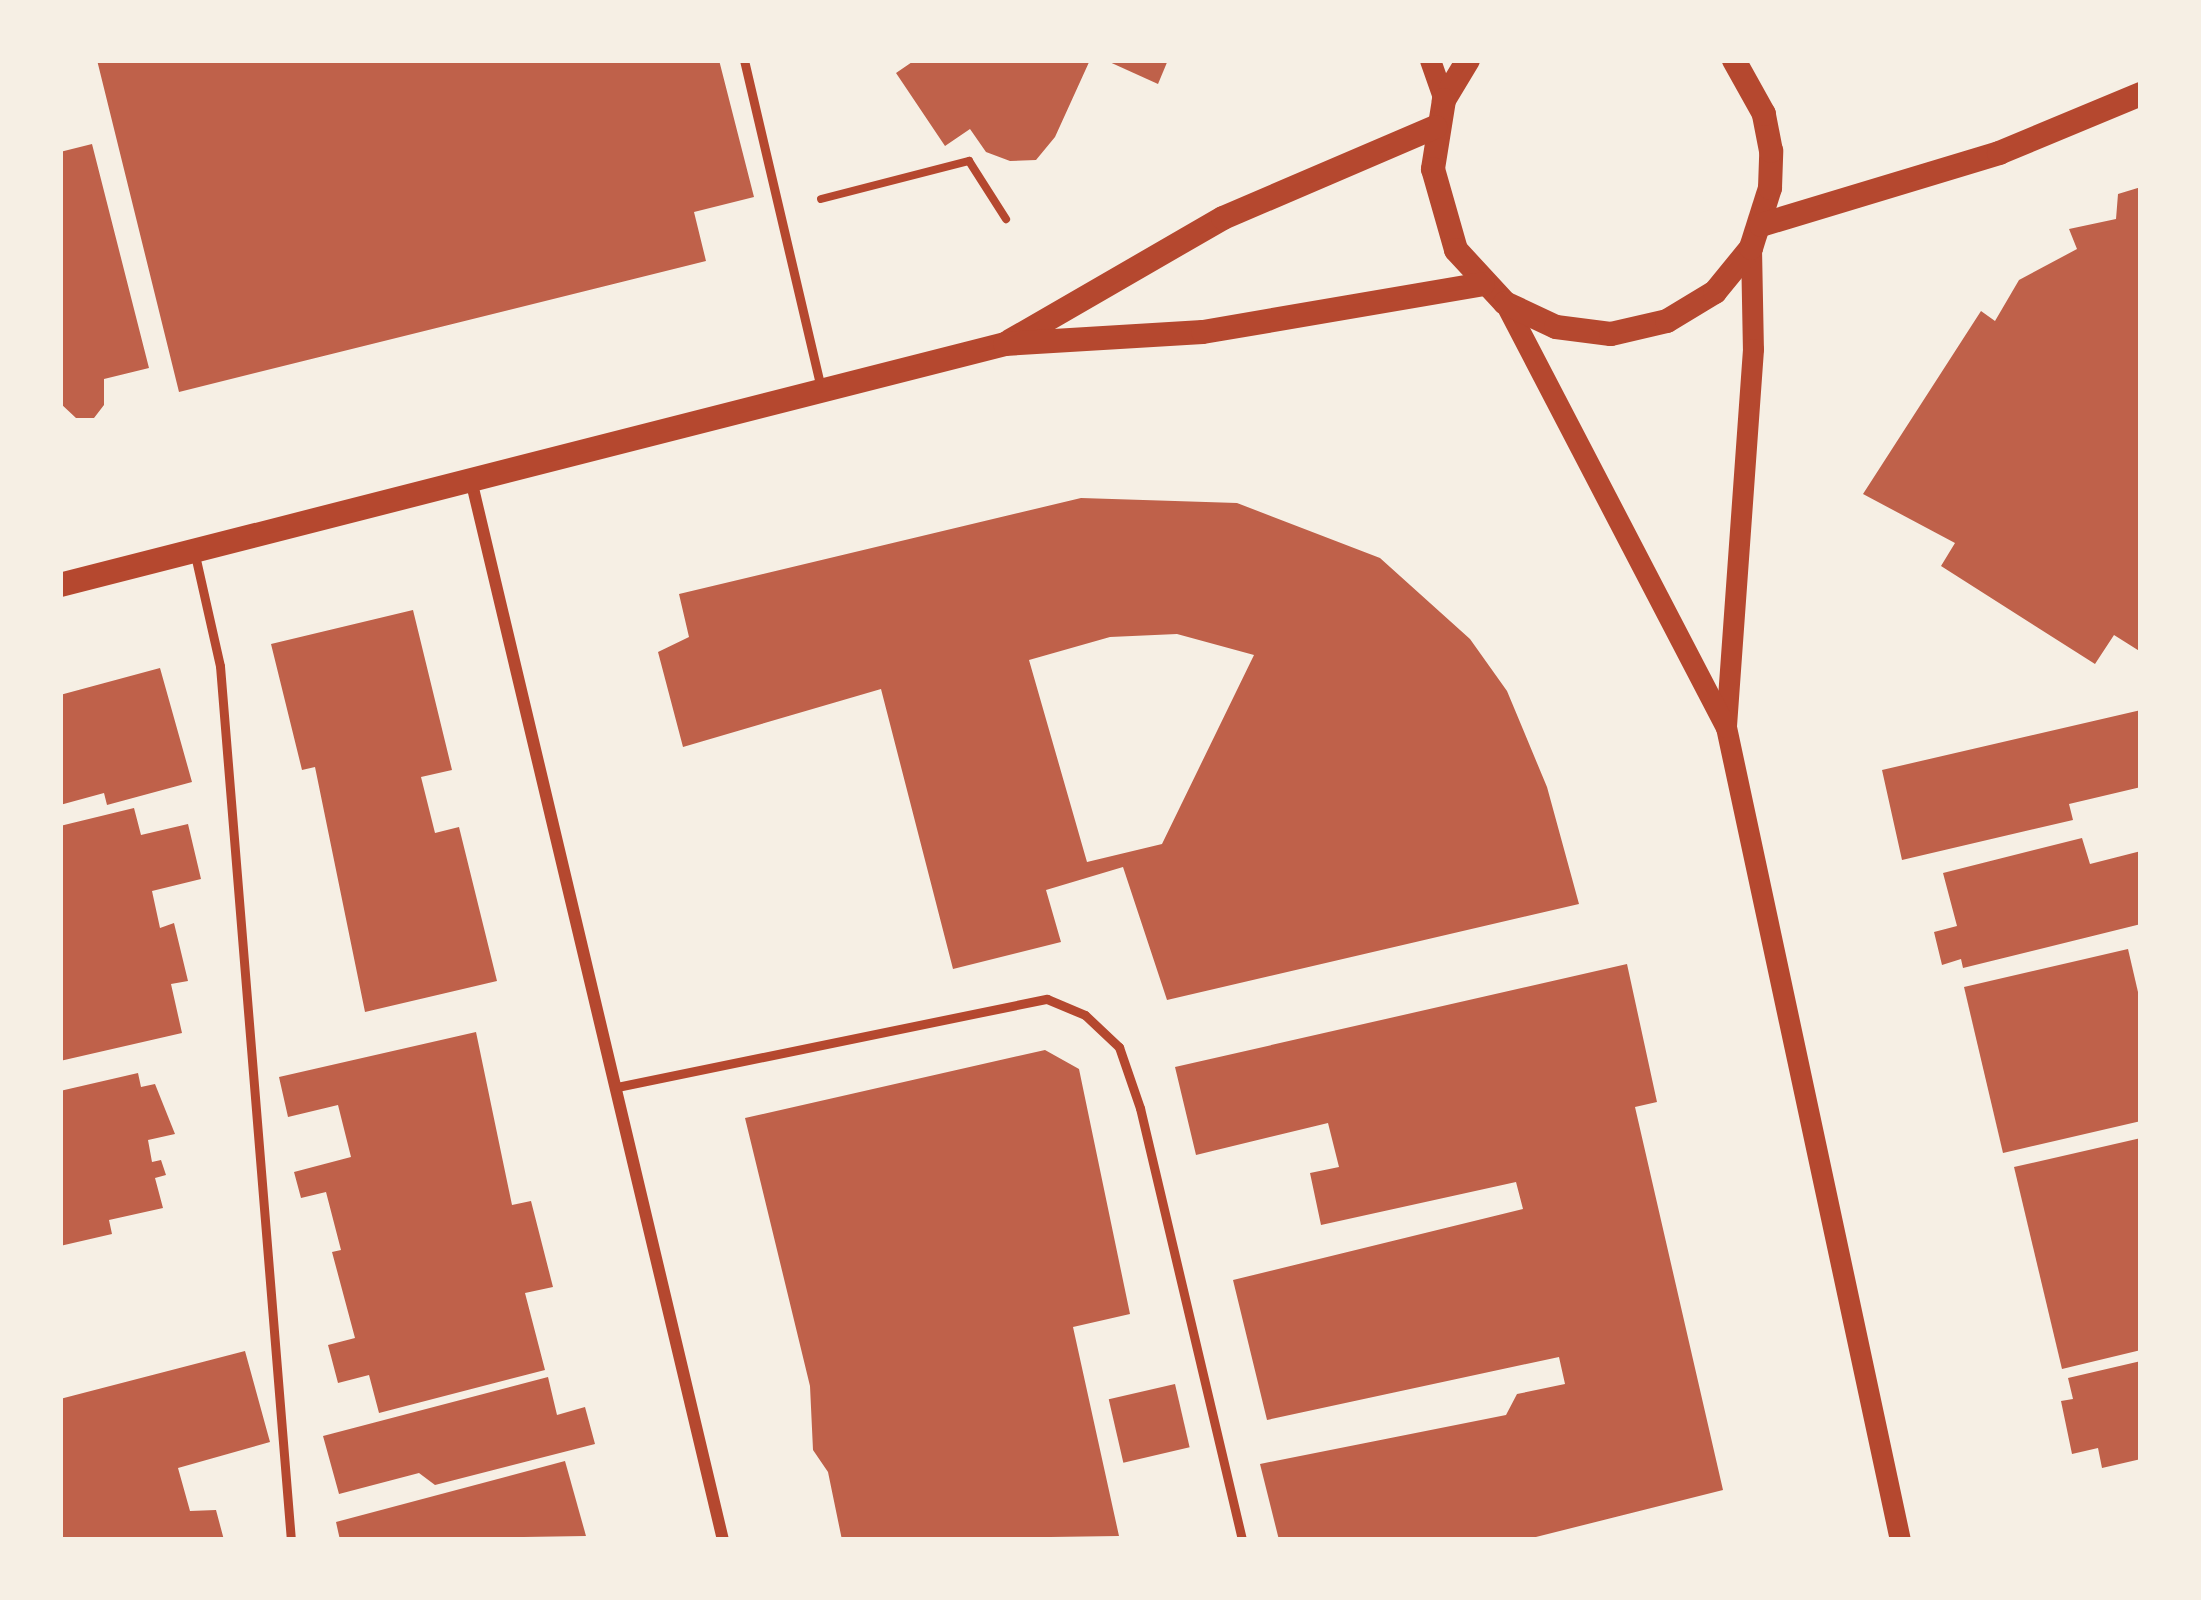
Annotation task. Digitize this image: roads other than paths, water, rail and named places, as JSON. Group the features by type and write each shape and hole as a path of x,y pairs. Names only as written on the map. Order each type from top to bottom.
{"main road":[{"path":"1468,60 1444,100 1436,127 1440,212 1483,284 1505,303 1556,327 1611,334 1667,321 1715,292 1756,237 1771,151 1764,114 1734,60"},
{"path":"1756,237 1999,152 2141,94"},
{"path":"1005,344 1223,218 1436,127"},
{"path":"60,585 472,484 1005,344 1203,332 1483,284"}],"street":[{"path":"1430,60 1444,100"},
{"path":"1726,727 1753,349 1756,237"},
{"path":"1505,303 1726,727 1900,1540"},
{"path":"472,484 723,1540"}],"lane":[{"path":"744,60 821,389"},
{"path":"194,554 220,666 290,1540"},
{"path":"617,1087 1046,1000 1085,1015 1119,1047 1140,1108 1242,1540"}]}
